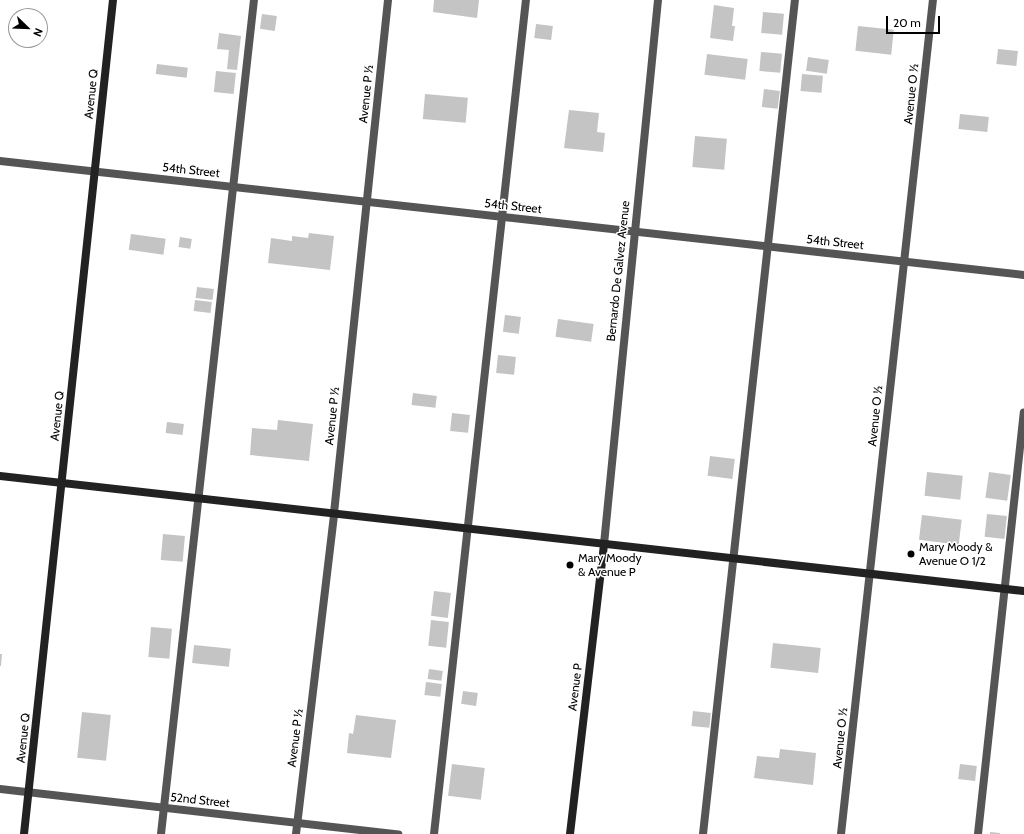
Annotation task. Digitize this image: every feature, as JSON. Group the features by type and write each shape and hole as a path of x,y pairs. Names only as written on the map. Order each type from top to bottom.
{"main road":[{"name":"Avenue Q","path":"24,834 113,0"},
{"path":"0,476 1024,591"},
{"name":"Avenue P","path":"570,834 604,544"}],"street":[{"path":"161,834 254,0"},
{"name":"Avenue P ½","path":"296,834 334,513 388,0"},
{"path":"434,834 526,0"},
{"name":"Bernardo De Galvez Avenue","path":"604,544 658,0"},
{"path":"703,834 795,0"},
{"name":"Avenue O ½","path":"841,834 933,0"},
{"name":"54th Street","path":"0,161 1024,275"},
{"path":"978,834 1024,412"},
{"name":"52nd Street","path":"0,789 398,834"}],"building":[{"path":"434,0 479,0 477,18 433,12"},
{"path":"714,5 734,8 732,26 735,26 733,41 710,38"},
{"path":"763,12 784,14 782,35 761,33"},
{"path":"262,14 277,16 275,31 260,29"},
{"path":"536,24 553,26 551,40 534,38"},
{"path":"858,26 894,30 891,55 855,51"},
{"path":"219,33 241,36 237,70 227,69 229,50 217,49"},
{"path":"998,49 1018,51 1016,66 996,64"},
{"path":"761,52 782,54 780,73 759,71"},
{"path":"707,54 748,59 745,80 704,75"},
{"path":"808,57 829,60 827,74 806,71"},
{"path":"157,64 188,68 187,78 156,74"},
{"path":"216,71 236,73 234,94 214,92"},
{"path":"802,74 823,76 821,93 801,91"},
{"path":"764,89 780,91 778,109 762,107"},
{"path":"425,94 468,98 466,123 423,119"},
{"path":"569,110 599,113 597,132 605,133 603,152 564,148"},
{"path":"960,114 989,117 987,132 958,129"},
{"path":"695,136 727,139 724,170 692,167"},
{"path":"309,233 334,236 330,270 268,263 271,238 292,241 292,236 308,238"},
{"path":"131,234 166,239 163,255 129,250"},
{"path":"180,237 192,239 190,249 178,247"},
{"path":"197,287 214,289 213,300 196,298"},
{"path":"195,300 212,302 211,313 194,311"},
{"path":"505,315 521,317 519,334 503,332"},
{"path":"558,319 594,324 591,342 555,337"},
{"path":"498,355 516,357 514,375 496,373"},
{"path":"413,393 437,396 435,408 412,405"},
{"path":"452,413 470,415 468,433 450,431"},
{"path":"278,420 313,424 309,461 250,455 252,428 277,430"},
{"path":"167,422 184,424 183,435 166,433"},
{"path":"710,456 735,459 732,479 708,476"},
{"path":"927,472 963,476 960,500 924,496"},
{"path":"989,472 1011,475 1007,501 985,498"},
{"path":"987,514 1007,516 1004,539 985,537"},
{"path":"922,515 962,520 959,545 919,540"},
{"path":"163,534 185,536 183,562 161,560"},
{"path":"434,591 451,593 448,618 431,616"},
{"path":"431,620 449,622 446,648 428,646"},
{"path":"151,627 172,629 169,659 148,657"},
{"path":"773,643 821,648 818,673 770,668"},
{"path":"194,645 231,649 229,667 192,663"},
{"path":"0,654 2,654 1,666 0,666"},
{"path":"429,669 443,671 441,681 428,679"},
{"path":"426,682 442,684 440,697 424,695"},
{"path":"463,691 478,693 476,706 461,704"},
{"path":"693,711 711,713 709,728 691,726"},
{"path":"82,712 111,715 106,761 77,758"},
{"path":"356,715 396,720 391,758 347,753 349,733 353,734"},
{"path":"780,749 816,753 813,785 754,778 757,756 779,758"},
{"path":"452,764 485,768 481,800 448,796"},
{"path":"960,764 977,766 975,781 958,779"},
{"path":"990,832 1000,833 1000,834 990,834"}],"place":[{"name":"Mary Moody & Avenue O 1/2","path":"911,554"},
{"name":"Mary Moody & Avenue P","path":"570,565"}]}
